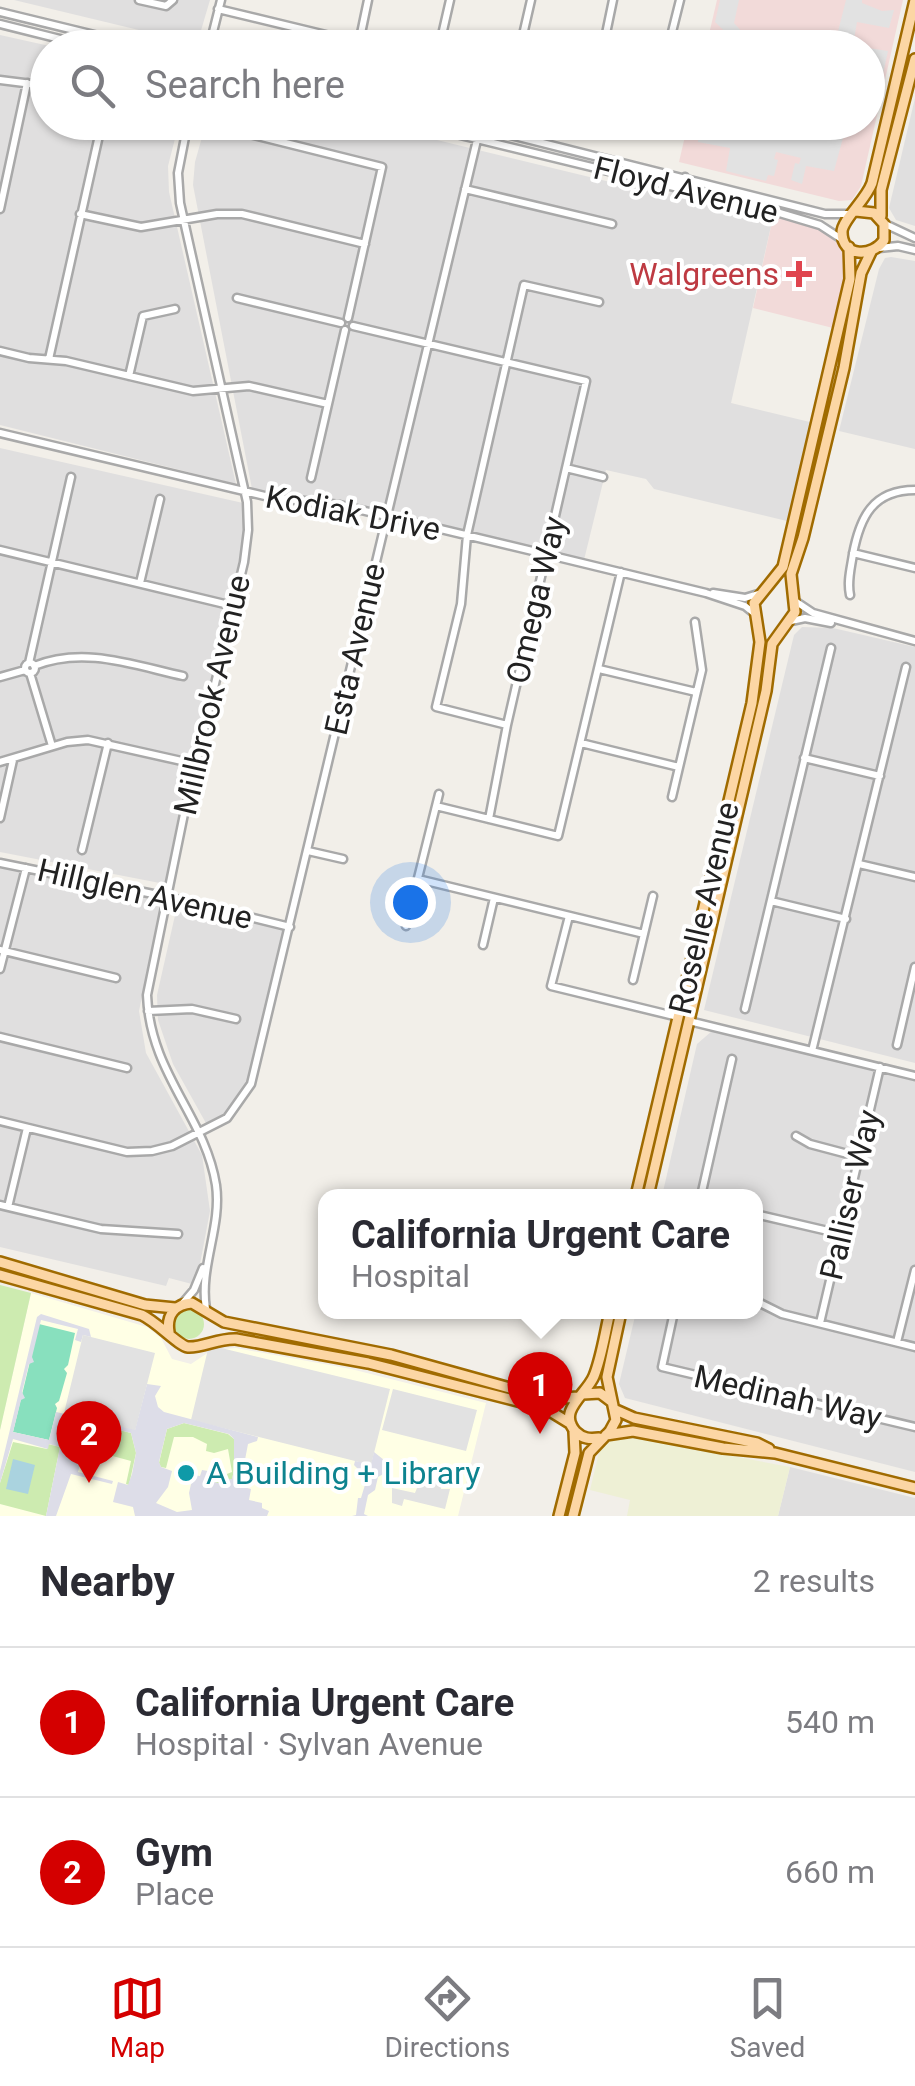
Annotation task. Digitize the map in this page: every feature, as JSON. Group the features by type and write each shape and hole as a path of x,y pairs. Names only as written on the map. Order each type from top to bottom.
{"main road":[{"path":"885,130 915,0"},
{"path":"883,140 868,194 843,224 850,279 784,565 761,591 756,616 771,628 789,623 794,598 792,567 803,538 844,368 861,273 885,236 880,195 915,59"},
{"path":"853,213 870,210 883,221"},
{"path":"846,244 860,253 874,250"},
{"path":"761,591 780,586 794,598"},
{"name":"Roselle Avenue","path":"638,1189 752,704 760,648 756,616"},
{"name":"Roselle Avenue","path":"650,1189 766,691 771,646 789,623"},
{"path":"689,1022 685,1014 694,973 692,956"},
{"path":"0,1262 145,1305 192,1303 224,1322 391,1356 550,1398 600,1393 635,1419 757,1443 776,1452"},
{"path":"0,1275 142,1315 185,1346 236,1338 368,1363 545,1408 586,1438 633,1432 723,1448 776,1452 915,1488"},
{"path":"169,1332 168,1318 178,1306"},
{"path":"203,1342 212,1328 207,1311"},
{"path":"559,1516 575,1453 570,1410 595,1374 608,1319"},
{"path":"572,1516 587,1457 616,1422 608,1374 620,1319"}],"street":[{"path":"139,0 171,3"},
{"path":"362,30 368,0"},
{"path":"443,30 450,0"},
{"path":"524,30 531,0"},
{"path":"606,30 614,0"},
{"path":"672,30 680,0"},
{"path":"213,30 219,4 315,30"},
{"path":"0,12 74,30"},
{"path":"0,24 30,32"},
{"path":"0,80 30,84"},
{"path":"0,209 27,84"},
{"path":"49,359 98,140"},
{"name":"Millbrook Avenue","path":"184,140 178,173 183,220 244,491 248,540 148,995 158,1057 208,1155 216,1186 216,1214 204,1287 207,1311"},
{"path":"275,140 382,166 311,478"},
{"name":"Floyd Avenue","path":"477,140 820,225 846,244"},
{"name":"Esta Avenue","path":"0,1122 140,1153 162,1149 232,1114 251,1084 477,140"},
{"name":"Floyd Avenue","path":"532,140 825,214 853,213"},
{"path":"0,167 9,170"},
{"path":"621,174 626,170 684,184 685,178"},
{"path":"465,190 612,224"},
{"path":"728,200 729,193 775,201"},
{"path":"80,214 141,227 217,214 242,214 365,244"},
{"path":"883,221 915,238"},
{"path":"874,250 898,246 915,250"},
{"path":"507,725 436,708 462,604 467,536 524,284 599,302"},
{"path":"237,298 508,363"},
{"path":"129,376 144,316 175,309"},
{"path":"0,351 194,391 249,386 328,404"},
{"name":"Omega Way","path":"489,819 586,381 508,363"},
{"name":"Kodiak Drive","path":"0,433 285,501 340,505 621,572 706,593 744,606 756,616"},
{"path":"566,468 602,477"},
{"path":"52,746 30,668 71,477"},
{"path":"850,595 848,585 859,524 870,509 899,490 915,490"},
{"path":"140,583 160,499"},
{"path":"0,550 233,606"},
{"path":"854,553 915,568"},
{"path":"436,806 558,836 621,572"},
{"name":"Kodiak Drive","path":"706,593 744,598 761,591"},
{"path":"794,598 809,611 857,627"},
{"path":"789,623 804,618 915,641"},
{"path":"672,798 702,670 696,622"},
{"path":"745,1010 831,648"},
{"path":"0,676 89,656 182,676"},
{"path":"812,1051 906,667"},
{"path":"599,669 696,692"},
{"path":"0,762 80,740 196,764"},
{"path":"82,850 108,743"},
{"path":"581,744 679,767"},
{"path":"804,758 880,776"},
{"path":"0,818 13,760"},
{"path":"406,926 439,794"},
{"path":"308,851 343,859"},
{"name":"Hillglen Avenue","path":"0,863 168,897 290,927"},
{"path":"860,864 915,877"},
{"path":"0,969 26,868"},
{"path":"418,879 644,934"},
{"path":"633,980 653,896"},
{"path":"483,944 494,898"},
{"path":"770,901 846,919"},
{"path":"569,916 551,986 678,1017"},
{"path":"3,950 116,978"},
{"path":"896,1045 915,967"},
{"path":"148,1011 192,1009 236,1019"},
{"path":"689,1022 915,1076"},
{"path":"0,1037 127,1068"},
{"path":"703,1189 732,1060"},
{"name":"Palliser Way","path":"820,1323 880,1067"},
{"path":"27,1128 4,1206 101,1229 178,1234"},
{"path":"796,1136 810,1144 859,1156"},
{"path":"763,1216 841,1234"},
{"name":"Millbrook Avenue","path":"178,1306 196,1287 208,1258"},
{"path":"898,1342 915,1270"},
{"path":"763,1304 782,1314 915,1346"},
{"name":"Medinah Way","path":"672,1319 662,1367 915,1428"}],"shaded area":[{"path":"14,0 210,0 201,30 139,30"},
{"path":"717,0 903,0 885,80 885,30 710,30"},
{"path":"720,0 739,0 734,23 740,30 723,30 715,22"},
{"path":"846,0 862,0 882,11 894,10 889,28 857,22 856,30 838,30"},
{"path":"0,35 30,42 30,140 175,140 168,166 169,192 236,484 0,425"},
{"path":"915,98 915,226 896,220 889,208"},
{"path":"201,140 437,140 668,196 671,190 774,213 731,403 814,423 791,522 654,489 646,479 606,470 584,560 335,500 292,498 252,489 193,185"},
{"path":"684,140 871,140 861,186 852,200 839,201 679,162"},
{"path":"842,140 834,171 806,166 802,184 791,180 795,163 799,164 801,158 776,152 774,176 768,175 766,181 726,171 730,148 698,142"},
{"path":"774,213 836,237 848,257 837,329 753,308"},
{"path":"885,258 915,261 915,449 839,431 879,269"},
{"path":"0,448 243,503 244,540 165,884 0,852"},
{"path":"802,627 833,628 915,647 915,1063 704,1010 794,635"},
{"path":"0,866 162,901 139,1011 146,1053 202,1155 210,1211 192,1284 169,1278 166,1286 0,1247"},
{"path":"178,902 287,929 251,1075 238,1100 207,1125 173,1064 158,1020 157,995"},
{"path":"712,1031 915,1081 915,1472 625,1398 619,1384 634,1319 763,1319 763,1189 664,1189 697,1044"},
{"path":"31,1293 147,1327 161,1338 172,1359 191,1364 212,1350 236,1348 351,1369 486,1403 458,1516 0,1516 0,1430"},
{"path":"41,1314 89,1329 91,1337 83,1335 81,1342 75,1340 78,1329 41,1320 34,1362 29,1364 22,1392 25,1398 21,1400 13,1432 49,1440 56,1412 135,1430 147,1384 161,1386 155,1396 164,1412 258,1437 248,1444 240,1486 251,1489 249,1500 262,1503 262,1508 269,1511 267,1516 135,1516 133,1507 113,1502 118,1482 128,1485 132,1474 136,1453 131,1433 104,1426 84,1447 92,1451 91,1458 82,1457 78,1472 113,1481 112,1484 71,1474 56,1516 46,1516 60,1447 49,1444 48,1449 13,1439 0,1483 37,1317","holes":["184,1423 229,1434 234,1439 236,1462 232,1479 226,1485 210,1481 208,1471 202,1470 200,1476 193,1475 189,1493 192,1510 177,1512 156,1503 168,1487 172,1471 159,1462 167,1429"]},
{"path":"83,1335 155,1353 135,1431 64,1413"},
{"path":"209,1345 390,1389 371,1465 191,1420"},
{"path":"393,1389 477,1410 466,1451 382,1430"},
{"path":"626,1436 790,1467 778,1516 627,1516 630,1500 590,1490 601,1444"},
{"path":"374,1452 389,1464 383,1463 385,1473 378,1477 375,1490 368,1495 364,1514 368,1516 352,1516 356,1515 367,1478 354,1465 355,1461 371,1464"},
{"path":"790,1467 915,1498 915,1516 778,1516"},
{"path":"421,1478 442,1483 441,1489 450,1489 445,1509 404,1499 402,1506 392,1503 392,1488 415,1493"}],"green space":[{"path":"0,1285 31,1293 0,1430"},
{"path":"189,1309 200,1313 204,1324 200,1335 189,1339 178,1335 174,1324 178,1313"},
{"path":"39,1324 75,1333 49,1440 13,1432"},
{"path":"184,1423 234,1439 236,1461 232,1479 226,1485 209,1481 232,1472 228,1449 206,1451 207,1444 193,1437 174,1437 166,1468 161,1467 167,1429"},
{"path":"103,1426 131,1433 136,1453 129,1485 126,1484 131,1461 83,1448"},
{"path":"13,1442 47,1449 48,1444 60,1447 46,1516 0,1504 0,1483"}],"water":[{"path":"13,1459 35,1465 28,1494 6,1489"}],"place":[{"name":"Walgreens","path":"799,274"},
{"name":"California Urgent Care","path":"540,1434"},
{"name":"A Building + Library","path":"186,1473"},
{"name":"Gym","path":"89,1483"}]}
